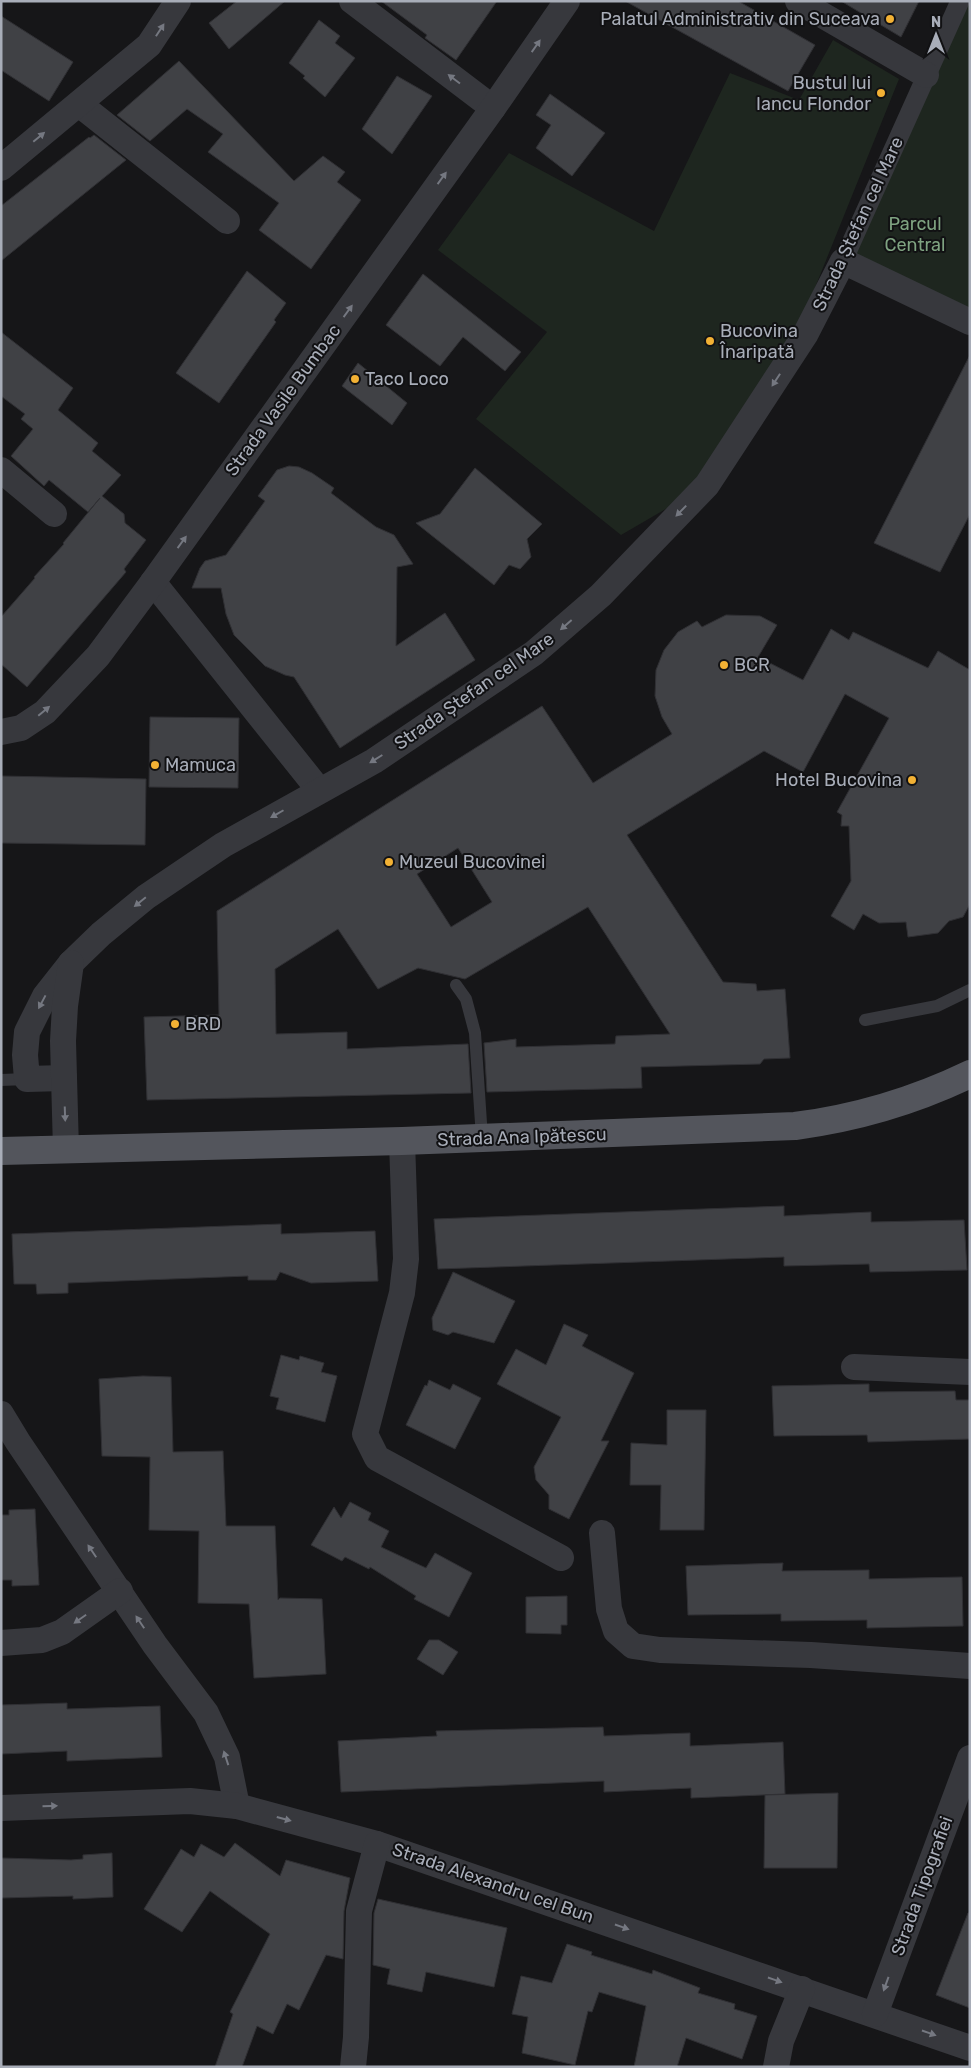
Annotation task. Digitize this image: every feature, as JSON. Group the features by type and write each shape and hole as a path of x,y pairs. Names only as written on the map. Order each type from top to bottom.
{"main road":[{"name":"Strada Ana Ipătescu","path":"66,1150 755,1129 832,1121 881,1110 939,1089 970,1074"},
{"path":"1,1151 66,1150"}],"street":[{"path":"1,168 150,45 178,1"},
{"path":"352,1 493,108"},
{"name":"Strada Vasile Bumbac","path":"1,732 20,728 45,712 98,656 493,108 567,1"},
{"path":"798,1 926,75"},
{"name":"Strada Ștefan cel Mare","path":"27,1079 26,1032 45,996 71,962 101,934 146,897 223,845 374,761 534,654 601,595 706,485 805,335 843,261 960,1"},
{"path":"79,104 227,221"},
{"path":"843,261 970,322"},
{"path":"1,470 54,514"},
{"path":"153,582 319,790"},
{"path":"66,1150 65,1006 71,962"},
{"path":"27,1079 64,1078"},
{"path":"402,1141 406,1258 402,1293 365,1434 377,1458 561,1558"},
{"path":"854,1367 970,1372"},
{"path":"1,1414 155,1645 206,1713 227,1757 237,1806"},
{"path":"602,1534 609,1609 616,1631 633,1646 660,1650 811,1655 970,1666"},
{"path":"1,1643 42,1640 62,1632 120,1591"},
{"name":"Strada Tipografiei","path":"875,2014 970,1758"},
{"name":"Strada Alexandru cel Bun","path":"1,1808 190,1800 237,1806 377,1844 970,2048"},
{"path":"352,2067 356,2037 359,1912 377,1844"},
{"path":"776,2067 781,2041 802,1989"}],"lane":[{"path":"456,985 466,999 475,1033 482,1138"},
{"path":"865,1020 937,1006 970,990"},
{"path":"1,1080 27,1079"}],"green space":[{"name":"Parcul Central","path":"956,1 970,1 970,322 843,261"},
{"path":"833,40 899,79 781,372 707,485 621,535 476,419 547,332 438,250 509,153 654,231 730,73 799,100"}],"building":[{"path":"237,1 285,1 229,49 209,23"},
{"path":"381,1 497,1 456,60 425,38 427,35"},
{"path":"625,1 738,1 815,45 788,91"},
{"name":"Palatul Administrativ din Suceava","path":"841,1 919,1 901,37"},
{"path":"1,16 73,62 49,101 1,70"},
{"path":"319,20 340,36 335,43 355,58 325,97 303,78 305,76 289,63"},
{"path":"179,61 294,181 323,156 345,172 337,182 361,200 311,269 259,230 279,203 208,152 223,134 187,109 150,141 117,115"},
{"path":"397,76 432,96 392,154 362,129"},
{"path":"550,94 605,133 572,176 536,148 551,125 536,115"},
{"path":"94,135 126,160 1,261 1,206"},
{"path":"247,271 286,303 274,320 276,322 219,403 176,373"},
{"path":"423,274 521,352 505,371 463,337 440,366 386,325"},
{"path":"1,332 73,388 58,410 98,443 92,451 121,475 102,496 124,514 125,523 146,540 124,569 126,572 27,687 1,664 1,617 64,544 100,498 88,512 49,480 44,486 11,456 33,429 21,419 25,414 1,396"},
{"path":"970,355 970,514 940,572 874,543"},
{"path":"358,363 407,403 392,425 342,386"},
{"path":"289,466 299,467 312,473 334,488 331,493 376,527 394,535 413,564 397,567 396,646 445,613 475,660 340,748 294,677 265,666 234,635 226,614 221,588 192,588 205,561 226,555 265,501 258,496 277,470"},
{"path":"475,468 542,524 527,539 531,557 520,569 509,565 494,585 416,523 440,514"},
{"path":"726,615 760,616 777,625 758,657 803,680 831,629 849,640 853,632 928,668 938,651 970,670 970,904 963,917 949,921 938,933 908,937 906,922 879,923 863,914 854,930 831,916 851,881 849,826 841,826 842,815 837,812 889,718 845,694 803,772 764,751 627,835 723,982 756,984 757,991 785,989 790,1058 764,1059 760,1064 641,1067 642,1088 487,1092 484,1043 516,1039 516,1047 615,1044 616,1036 670,1034 588,907 465,979 418,968 378,989 338,929 275,969 276,1034 347,1032 347,1049 468,1044 471,1093 147,1100 144,1017 219,1015 217,911 542,706 593,783 672,734 662,717 655,696 656,670 664,650 678,632 697,621 702,627","holes":["458,848 492,902 451,927 417,874"]},
{"path":"150,717 239,718 238,788 149,787"},
{"path":"1,776 146,779 145,845 1,843"},
{"path":"784,1206 784,1216 871,1212 871,1222 964,1220 967,1270 870,1272 869,1264 784,1266 784,1257 438,1269 434,1219"},
{"path":"281,1224 281,1234 375,1231 378,1281 311,1283 280,1272 276,1280 248,1280 248,1276 68,1283 68,1293 37,1294 36,1284 14,1284 12,1234"},
{"path":"453,1272 515,1301 494,1343 453,1332 448,1335 433,1330 432,1318"},
{"path":"564,1324 588,1335 582,1346 634,1373 601,1441 609,1441 569,1519 549,1509 549,1495 536,1480 534,1467 561,1417 497,1384 516,1349 546,1365"},
{"path":"281,1355 299,1360 300,1356 324,1363 321,1372 337,1376 325,1422 276,1409 279,1398 270,1396"},
{"path":"143,1376 171,1377 173,1452 223,1451 226,1526 275,1526 278,1600 280,1598 322,1599 326,1674 254,1678 249,1604 198,1603 199,1531 149,1530 150,1457 102,1456 99,1379"},
{"path":"429,1380 450,1390 453,1384 481,1398 455,1449 406,1425"},
{"path":"869,1384 869,1392 955,1391 956,1400 970,1400 970,1439 868,1442 867,1435 774,1436 772,1386"},
{"path":"667,1410 706,1410 704,1530 660,1530 661,1485 630,1485 631,1443 667,1445"},
{"path":"350,1502 371,1513 368,1520 389,1531 381,1547 426,1568 435,1553 472,1573 449,1617 414,1599 416,1596 370,1567 369,1569 345,1557 342,1561 311,1545 334,1507 341,1518"},
{"path":"35,1509 39,1585 12,1586 12,1580 1,1580 1,1515 9,1515 9,1510"},
{"path":"783,1563 782,1571 869,1570 869,1579 962,1577 963,1626 867,1628 867,1620 781,1621 781,1614 688,1615 686,1566"},
{"path":"567,1596 567,1625 561,1625 561,1634 526,1633 526,1597"},
{"path":"429,1640 439,1640 458,1652 443,1675 417,1659"},
{"path":"67,1703 67,1709 160,1706 162,1757 67,1761 67,1751 1,1754 1,1705"},
{"path":"603,1727 604,1736 690,1733 690,1746 783,1742 785,1794 691,1798 691,1788 604,1792 604,1781 341,1792 338,1741 437,1736 436,1731"},
{"path":"838,1793 837,1868 764,1868 765,1795"},
{"path":"235,1843 280,1876 286,1860 350,1878 344,1911 343,1959 326,1955 299,2010 287,2004 273,2034 257,2026 242,2067 215,2067 233,2014 230,2012 270,1934 210,1891 182,1932 144,1909 181,1849 194,1857 201,1844 224,1857"},
{"path":"112,1853 113,1897 73,1899 73,1896 1,1898 1,1858 71,1860 83,1859 83,1855"},
{"path":"378,1899 507,1928 494,1987 426,1972 422,1992 387,1984 390,1969 373,1965 374,1913"},
{"path":"968,1913 970,1913 970,2008 936,1995"},
{"path":"567,1944 592,1952 591,1955 652,1974 653,1970 700,1988 698,1993 735,2004 734,2009 757,2016 742,2059 686,2038 677,2067 634,2067 646,2006 599,1992 592,2012 588,2011 575,2065 522,2053 528,2017 512,2014 521,1976 552,1983"}],"place":[{"name":"Palatul Administrativ din Suceava","path":"890,19"},
{"name":"Bustul lui Iancu Flondor","path":"881,93"},
{"name":"Bucovina Înaripată","path":"710,341"},
{"name":"Taco Loco","path":"355,379"},
{"name":"BCR","path":"724,665"},
{"name":"Mamuca","path":"155,765"},
{"name":"Hotel Bucovina","path":"912,780"},
{"name":"Muzeul Bucovinei","path":"389,862"},
{"name":"BRD","path":"175,1024"}]}
